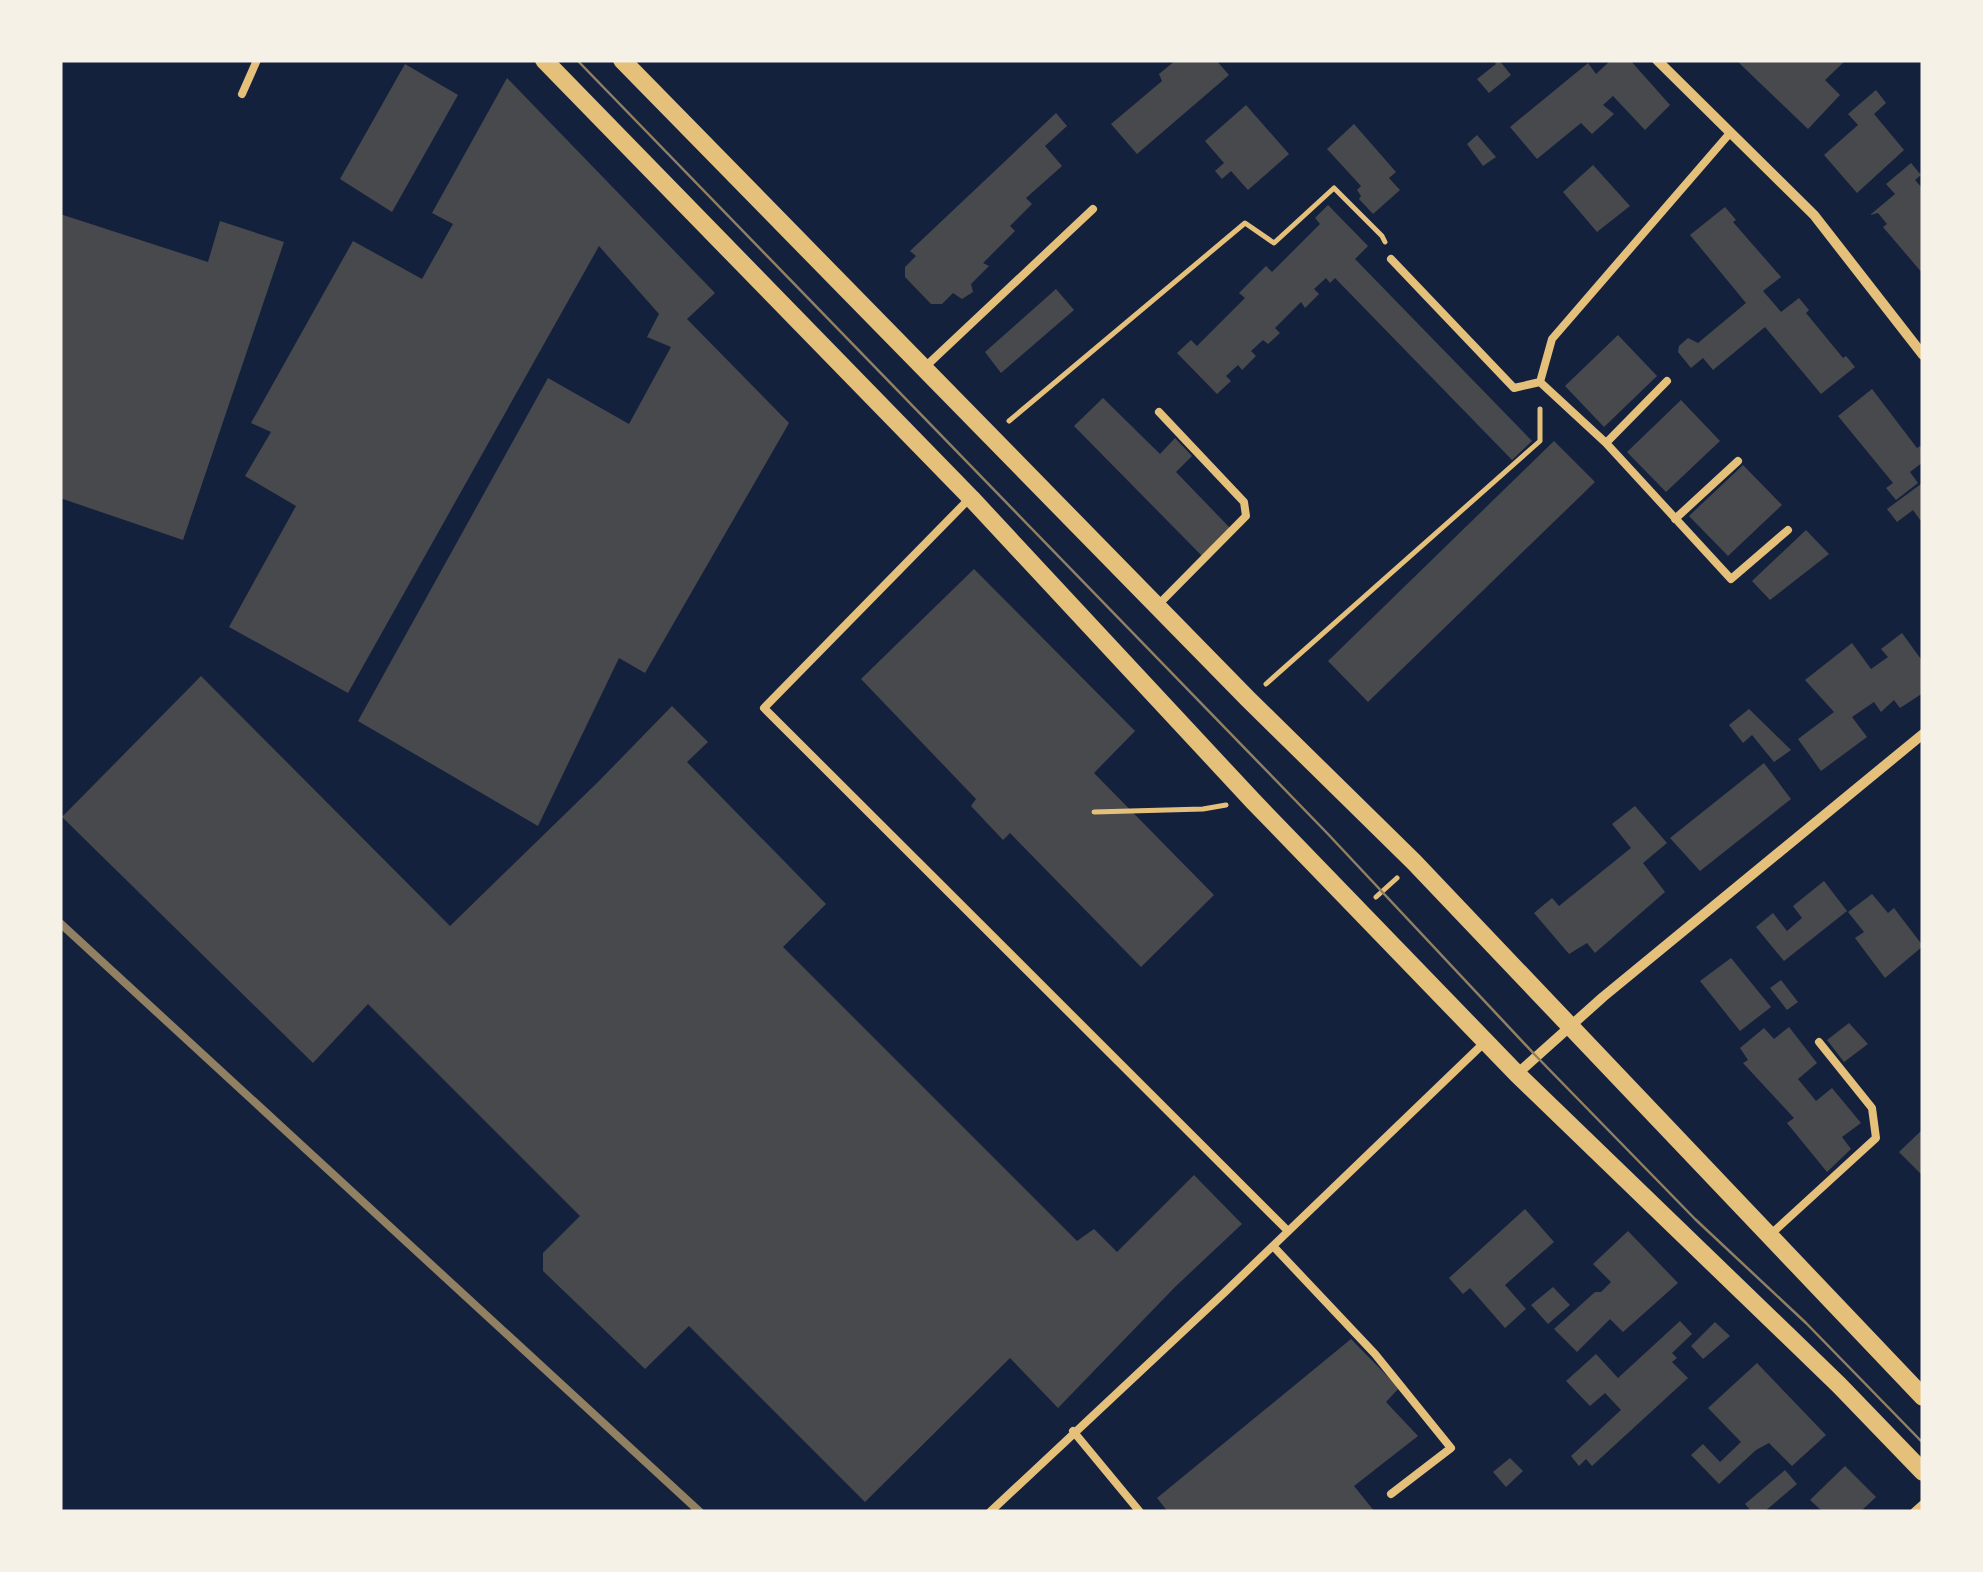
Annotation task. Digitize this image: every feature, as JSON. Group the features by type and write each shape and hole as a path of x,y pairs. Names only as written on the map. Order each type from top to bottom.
{"street":[{"path":"544,60 971,498 1517,1074 1840,1385 1923,1472"},
{"path":"622,60 1248,699 1414,862 1923,1397"},
{"path":"1657,60 1814,214 1923,356"},
{"path":"1517,1074 1923,734"}],"lane":[{"path":"242,94 256,60"},
{"path":"1540,382 1552,339 1730,133"},
{"path":"924,368 1094,210"},
{"path":"1392,259 1514,388 1540,382"},
{"path":"1540,382 1606,443 1731,578 1788,530"},
{"path":"1606,443 1668,382"},
{"path":"1158,606 1246,516 1244,502 1159,412"},
{"path":"1675,519 1738,461"},
{"path":"971,498 764,708 1288,1231"},
{"path":"990,1512 1486,1041"},
{"path":"1770,1235 1876,1138 1872,1108 1819,1042"},
{"path":"1274,1246 1375,1354 1451,1448 1392,1494"},
{"path":"1074,1431 1140,1512"},
{"path":"1914,1512 1923,1504"}],"path":[{"path":"991,436 1245,223 1274,243 1334,188 1382,236 1392,259"},
{"path":"1248,699 1540,441"},
{"path":"1094,812 1218,806"},
{"path":"1360,912 1414,862"}],"building":[{"path":"1176,60 1216,60 1229,75 1137,154 1111,124 1162,81 1159,74"},
{"path":"1493,60 1499,60 1511,75 1489,93 1477,79 1496,64"},
{"path":"1611,60 1630,60 1670,105 1645,130 1613,96 1603,105 1614,114 1592,134 1581,123 1537,159 1510,127 1588,63 1596,74"},
{"path":"1736,60 1846,60 1825,80 1840,95 1808,129"},
{"path":"405,64 458,95 392,212 340,179"},
{"path":"507,78 715,293 687,319 789,423 645,673 619,658 538,826 358,721 548,378 629,424 671,347 647,337 659,314 599,246 348,693 229,627 296,506 245,476 271,432 251,423 353,241 422,279 453,224 432,213"},
{"path":"1876,90 1886,103 1874,114 1904,150 1857,193 1824,155 1858,125 1848,114"},
{"path":"1246,105 1289,154 1248,190 1231,171 1222,179 1215,171 1224,163 1205,141"},
{"path":"1056,113 1067,126 1045,146 1062,166 1026,198 1032,204 1010,226 1015,231 983,263 989,266 971,284 973,292 962,299 953,293 942,304 931,304 905,277 905,267 916,256 910,251"},
{"path":"1354,124 1396,172 1389,178 1400,190 1373,214 1359,199 1357,190 1361,186 1327,149"},
{"path":"1477,135 1496,157 1483,166 1467,144"},
{"path":"1911,163 1921,175 1915,180 1923,189 1923,274 1883,227 1887,224 1878,213 1870,215 1895,194 1886,184"},
{"path":"1593,165 1630,206 1597,232 1563,192"},
{"path":"1328,205 1368,246 1355,259 1532,441 1512,460 1335,278 1330,283 1326,278 1314,289 1319,294 1305,308 1301,302 1275,328 1280,333 1268,344 1263,340 1251,351 1256,356 1242,370 1238,365 1226,376 1231,381 1217,394 1177,353 1191,340 1197,346 1245,298 1239,293 1266,266 1272,272 1320,224 1315,218"},
{"path":"1725,207 1736,220 1733,222 1781,277 1763,291 1781,312 1799,298 1809,310 1806,313 1855,367 1821,394 1765,327 1713,370 1703,358 1691,368 1678,352 1688,338 1698,343 1746,303 1690,235"},
{"path":"60,214 208,262 220,221 284,242 183,540 60,498"},
{"path":"1056,289 1074,310 1001,373 985,352"},
{"path":"1618,335 1657,376 1604,427 1565,386"},
{"path":"1872,389 1923,451 1923,462 1910,472 1918,483 1896,500 1886,488 1893,483 1838,416"},
{"path":"1103,398 1160,454 1175,438 1192,456 1176,472 1230,528 1202,556 1074,426"},
{"path":"1681,400 1720,441 1666,492 1627,452"},
{"path":"1554,441 1595,482 1368,702 1328,661"},
{"path":"1743,465 1782,505 1728,556 1689,516"},
{"path":"1921,484 1923,524 1913,510 1897,522 1887,509"},
{"path":"1806,530 1829,554 1770,600 1752,581"},
{"path":"974,569 1135,731 1094,773 1214,895 1141,967 1010,833 1003,840 971,806 976,799 861,679"},
{"path":"1902,633 1923,662 1923,693 1900,708 1894,700 1881,712 1874,702 1852,717 1867,737 1821,771 1798,739 1834,712 1805,680 1852,643 1871,669 1888,657 1881,649"},
{"path":"201,676 450,926 672,706 708,742 687,762 826,904 783,947 1077,1241 1094,1229 1117,1252 1194,1175 1242,1224 1058,1408 1010,1358 865,1502 689,1326 645,1369 543,1271 543,1253 580,1216 368,1004 313,1063 62,817"},
{"path":"1749,709 1791,750 1774,762 1752,735 1743,743 1729,725"},
{"path":"1764,763 1791,799 1700,871 1670,838"},
{"path":"1635,806 1667,843 1643,863 1665,892 1595,953 1587,943 1569,954 1534,913 1552,898 1559,906 1631,848 1612,824"},
{"path":"1824,881 1847,911 1784,961 1756,927 1773,913 1787,931 1802,918 1793,906"},
{"path":"1872,894 1888,913 1894,908 1923,946 1885,978 1855,938 1864,932 1848,912"},
{"path":"1731,958 1771,1007 1740,1031 1700,981"},
{"path":"1781,980 1798,1002 1787,1010 1770,988"},
{"path":"1849,1023 1868,1044 1844,1062 1827,1040"},
{"path":"1789,1027 1817,1063 1798,1079 1816,1101 1832,1088 1861,1123 1842,1137 1851,1149 1827,1172 1787,1123 1794,1118 1743,1063 1748,1060 1740,1048 1764,1028 1774,1039"},
{"path":"1923,1129 1923,1176 1899,1152"},
{"path":"1525,1209 1554,1242 1505,1285 1526,1309 1505,1328 1470,1288 1463,1294 1449,1278"},
{"path":"1628,1231 1678,1283 1623,1332 1610,1319 1577,1352 1554,1329 1611,1282 1593,1264"},
{"path":"1553,1287 1570,1305 1548,1324 1531,1305"},
{"path":"1680,1321 1692,1334 1672,1353 1677,1358 1672,1362 1688,1378 1592,1466 1586,1459 1579,1466 1571,1456 1621,1410 1605,1393 1590,1406 1566,1381 1596,1354 1618,1378"},
{"path":"1715,1322 1730,1336 1703,1359 1691,1346"},
{"path":"1351,1339 1399,1388 1386,1402 1418,1436 1354,1486 1375,1512 1168,1512 1157,1498"},
{"path":"1757,1363 1826,1435 1792,1466 1769,1443 1719,1484 1691,1455 1703,1444 1720,1462 1741,1442 1708,1408"},
{"path":"1510,1458 1523,1471 1506,1487 1493,1472"},
{"path":"1845,1466 1876,1497 1860,1512 1823,1512 1810,1500"},
{"path":"1785,1470 1797,1484 1764,1512 1752,1512 1745,1504"}],"tram line":[{"path":"577,60 1327,833 1536,1056 1923,1443"}],"railway":[{"path":"60,923 700,1512"}]}
